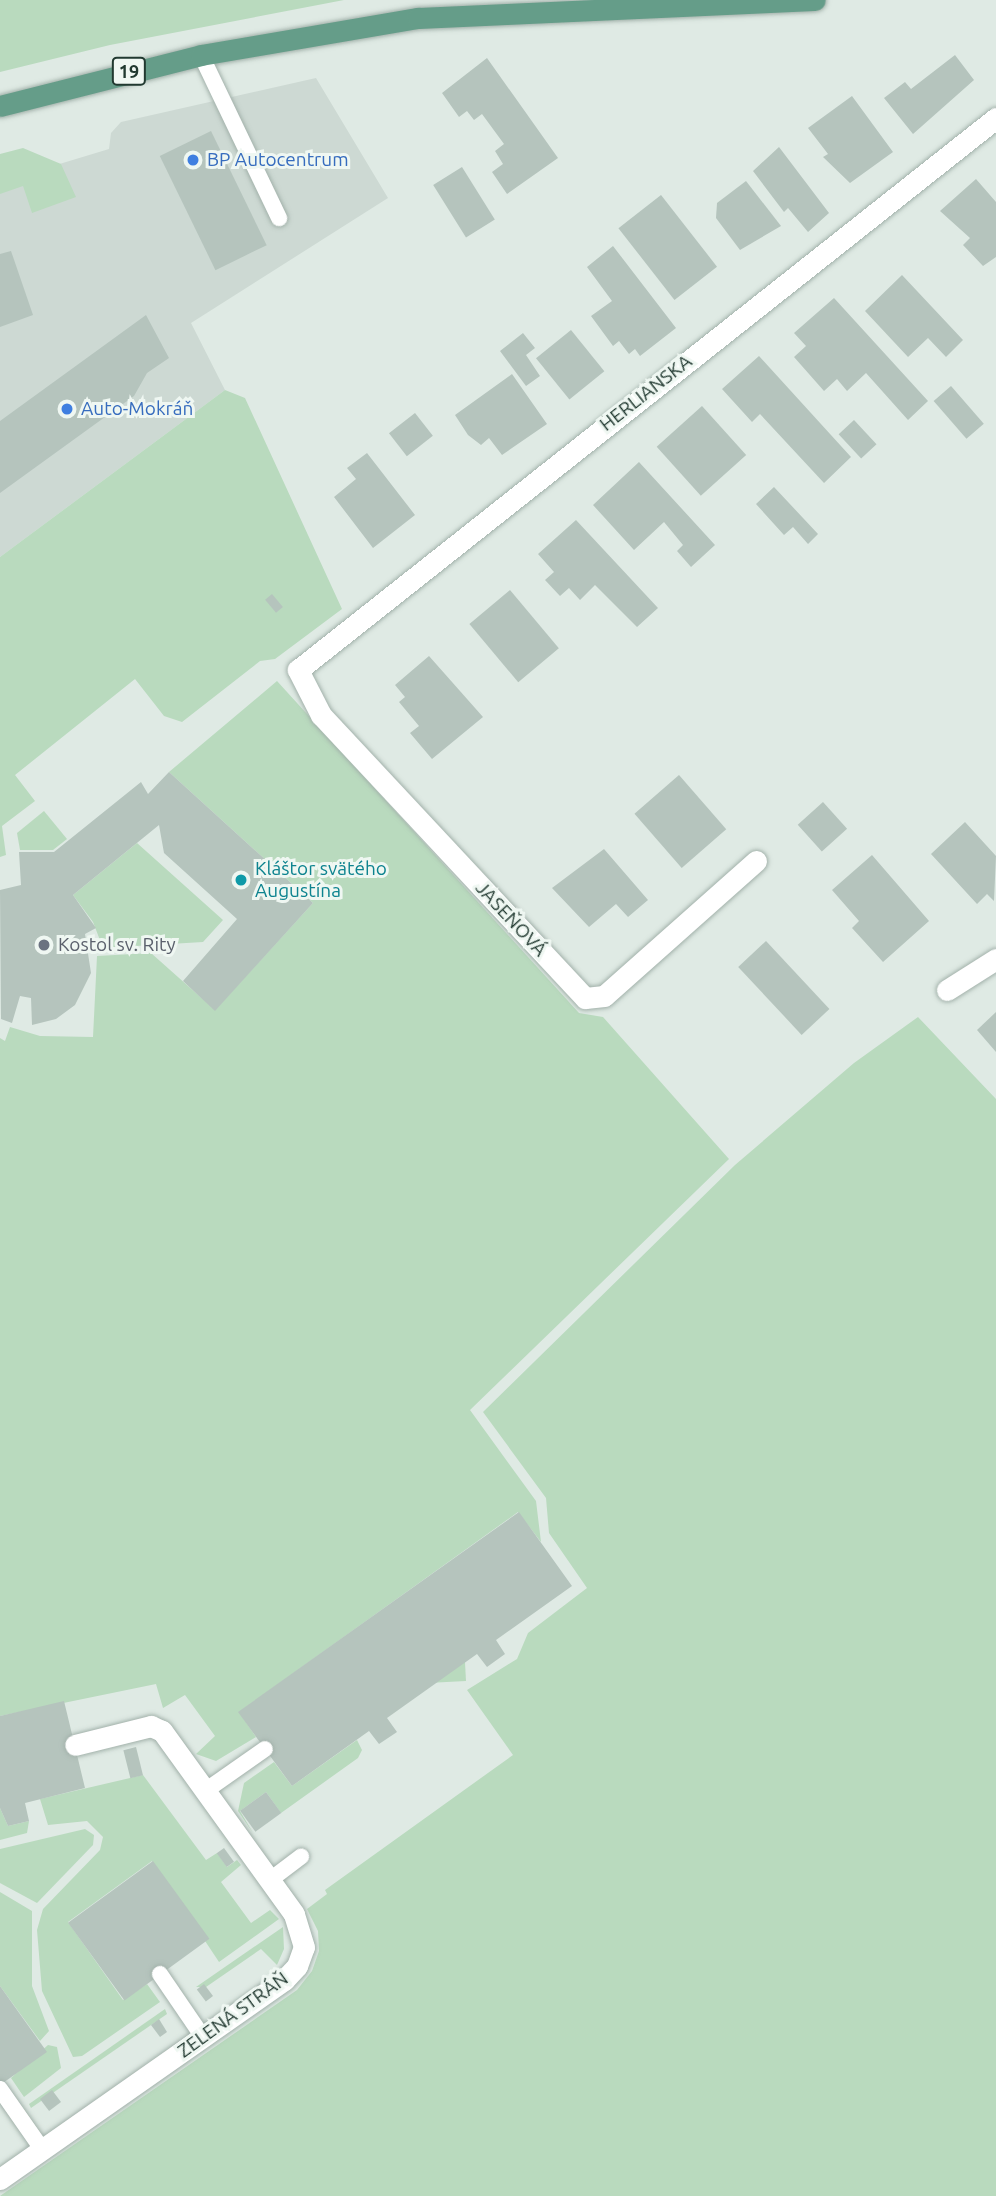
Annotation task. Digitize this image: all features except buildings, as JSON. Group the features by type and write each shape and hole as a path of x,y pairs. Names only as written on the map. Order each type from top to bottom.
{"main road":[{"name":"19","path":"0,106 201,55 359,27 491,11 815,0"}],"street":[{"name":"HERLIANSKA","path":"298,670 996,118"},
{"name":"JASEŇOVÁ","path":"298,670 321,715 585,998 604,996 756,861"},
{"path":"947,990 996,959"},
{"name":"ZELENÁ STRÁŇ","path":"0,2179 203,2037 297,1966 304,1947 301,1925 205,1791 155,1727 75,1745"}],"lane":[{"path":"201,55 279,218"},
{"path":"205,1791 265,1749"},
{"path":"270,1880 301,1857"},
{"path":"160,1974 203,2037"},
{"path":"0,2088 43,2149"}],"shaded area":[{"path":"316,78 388,198 191,323 225,390 0,557 0,182 109,149 111,133 121,122"}],"green space":[{"path":"0,0 344,0 110,45 0,72"},
{"path":"23,148 61,164 76,197 32,213 23,186 0,194 0,154"},
{"path":"225,390 245,398 342,609 275,659 260,661 182,722 164,716 135,679 15,775 35,801 2,826 6,855 0,857 0,557"},
{"path":"277,681 579,1013 603,1017 729,1159 470,1410 536,1501 541,1542 518,1512 239,1712 256,1737 216,1761 196,1754 215,1736 185,1695 163,1708 156,1684 0,1716 0,1038 5,1041 10,1027 40,1036 93,1037 97,956 151,953 215,1010 313,903 169,772"},
{"path":"44,811 67,839 53,850 20,850 17,833"},
{"path":"137,843 223,920 203,942 103,948 93,922 73,895"},
{"path":"918,1017 996,1099 996,2196 0,2196 297,1990 312,1971 319,1951 318,1931 307,1909 327,1894 325,1890 513,1755 467,1690 517,1659 528,1633 587,1588 549,1533 546,1498 483,1412 735,1165 854,1063"},
{"path":"465,1662 466,1681 370,1686 369,1667"},
{"path":"357,1740 362,1750 358,1758 281,1813 266,1792 240,1811 253,1833 238,1811 244,1783 274,1762 292,1786"},
{"path":"143,1775 206,1860 217,1853 227,1867 237,1860 241,1865 221,1882 251,1923 270,1910 279,1919 219,1962 152,1861 68,1922 123,2000 147,1984 160,2002 82,2056 73,2057 42,1991 37,1930 43,1909 100,1850 103,1837 87,1821 48,1825 40,1799"},
{"path":"0,1808 8,1826 29,1821 27,1833 0,1840"},
{"path":"85,1829 94,1835 93,1845 37,1903 0,1883 0,1849"},
{"path":"0,1892 32,1911 32,1986 49,2031 40,2041 0,1986"},
{"path":"283,1927 284,1949 277,1965 261,1949 206,1987 196,1987"},
{"path":"165,2009 167,2014 31,2108 29,2104"},
{"path":"48,2045 57,2047 61,2068 24,2097 11,2078"}],"place":[{"name":"BP Autocentrum","path":"193,160"},
{"name":"Auto-Mokráň","path":"67,409"},
{"name":"Kláštor svätého Augustína","path":"241,880"},
{"name":"Kostol sv. Rity","path":"44,945"}]}
